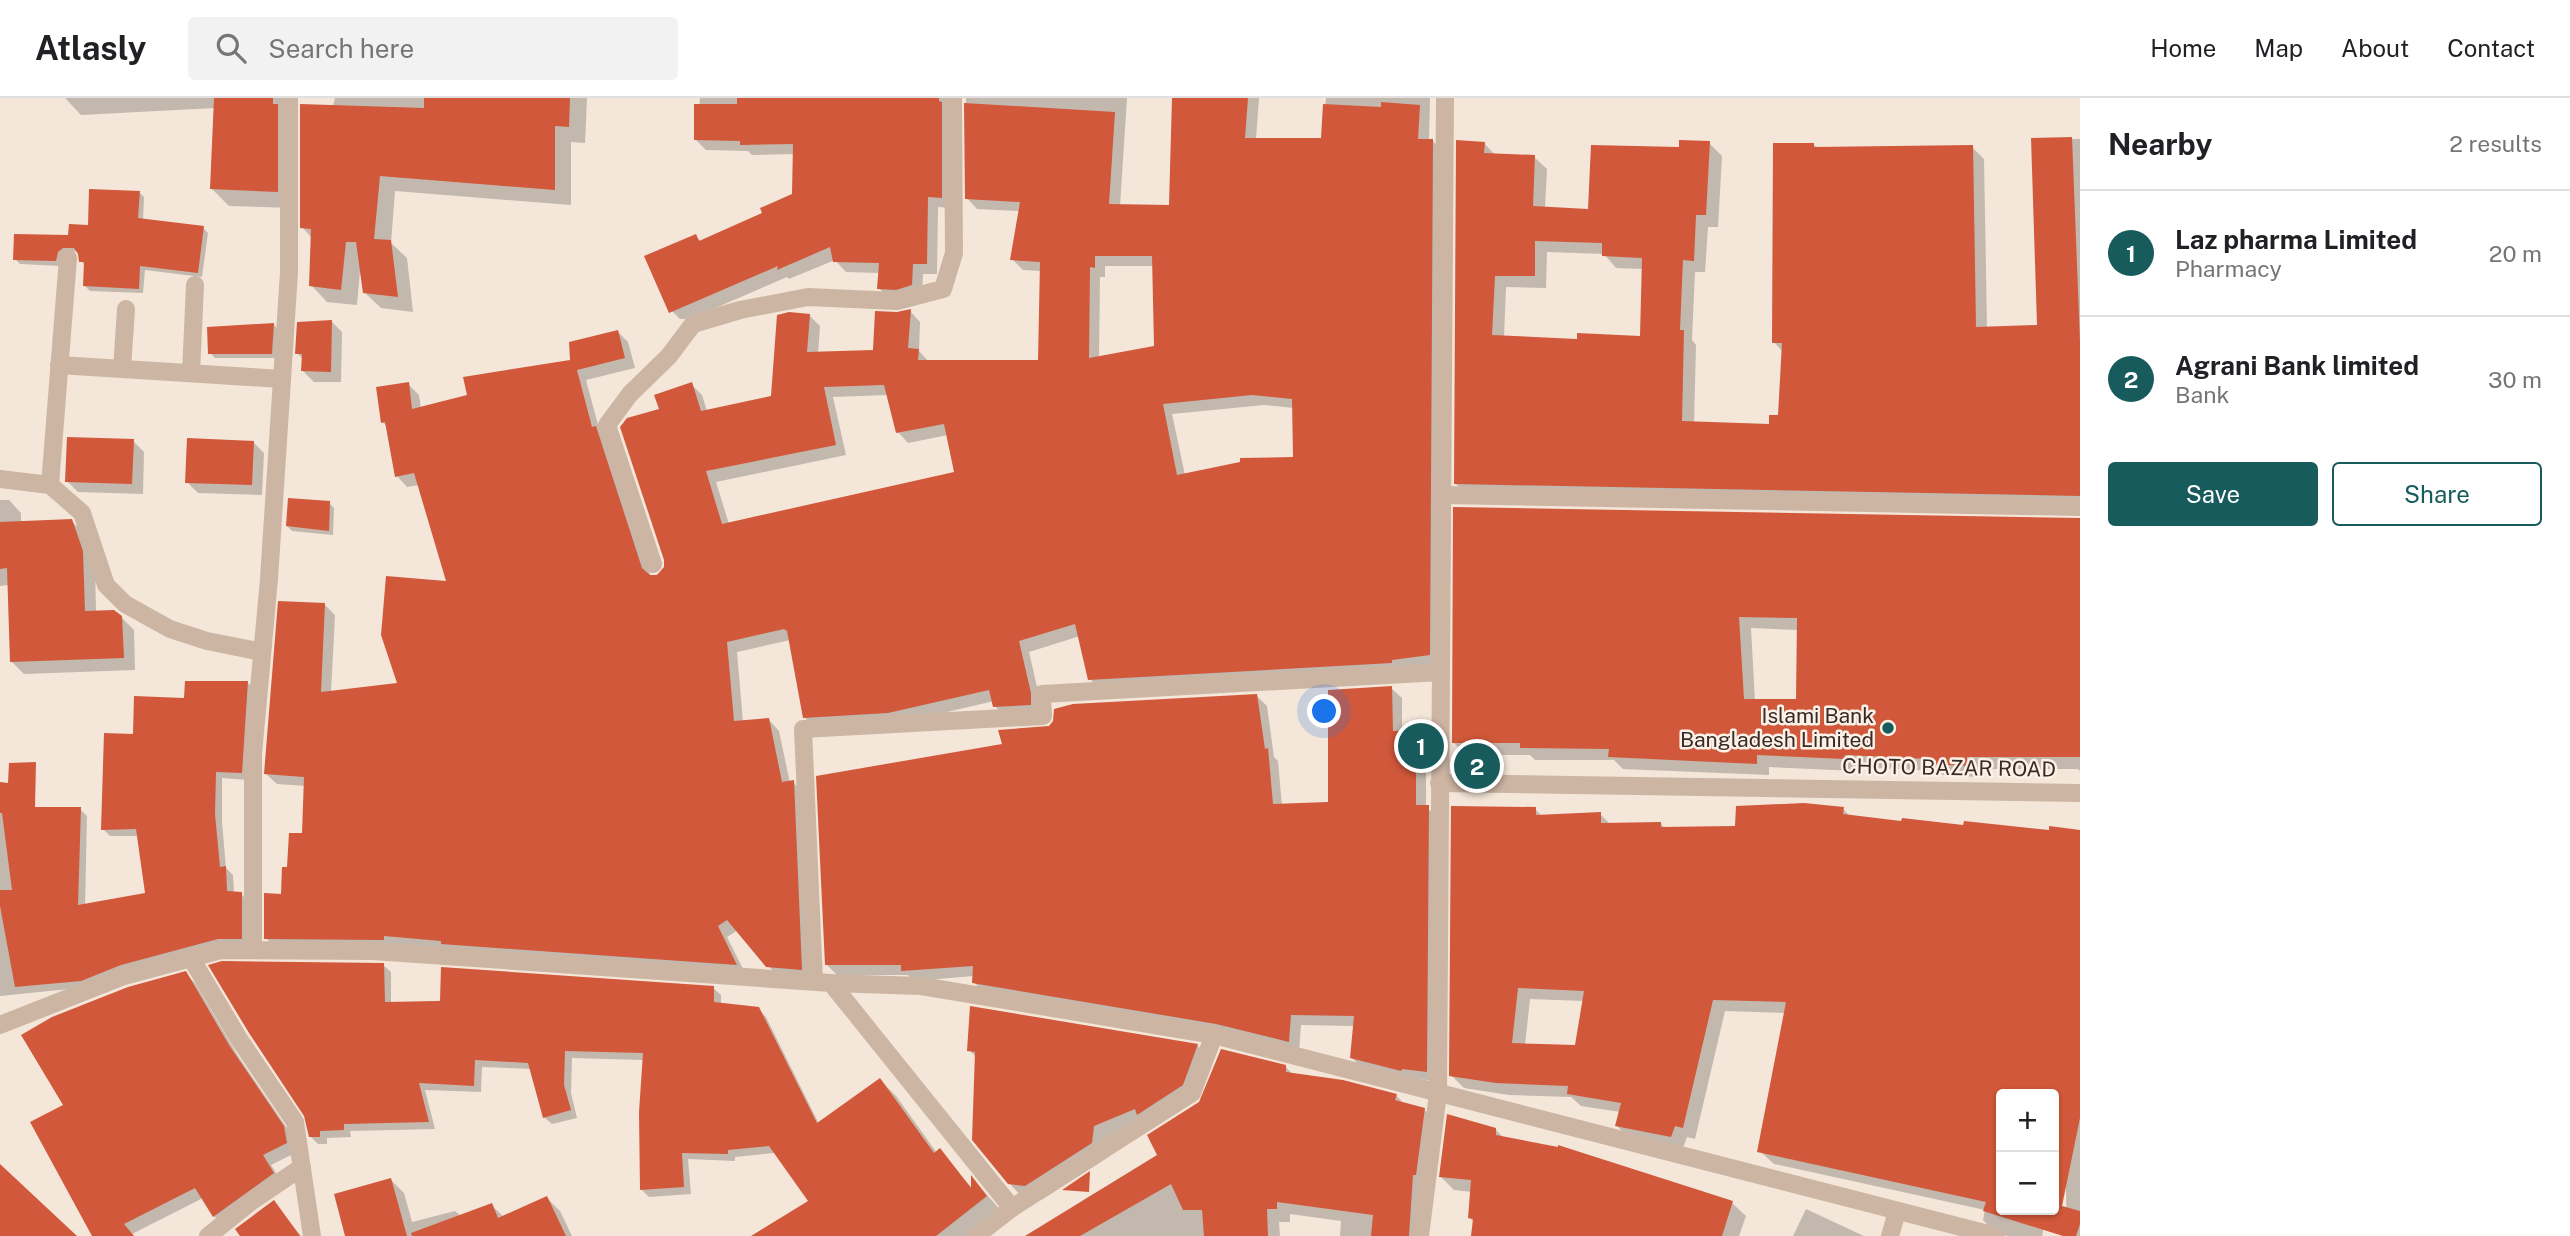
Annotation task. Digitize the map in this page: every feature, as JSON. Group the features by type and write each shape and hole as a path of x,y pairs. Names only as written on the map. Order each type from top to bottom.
{"street":[{"path":"253,950 253,754 270,579 289,272 289,98"},
{"path":"653,564 607,425 630,394 669,356 693,324 740,310 808,297 897,301 943,289 954,253 953,98"},
{"path":"1420,1236 1438,1093 1445,98"},
{"path":"50,485 68,258"},
{"path":"191,373 195,285"},
{"path":"122,369 126,309"},
{"path":"59,365 282,379"},
{"path":"0,479 50,485 82,513 106,585 125,604 170,629 207,641 262,652"},
{"path":"1442,495 2080,507"},
{"path":"1012,1208 823,982 803,729 1043,716 1042,694 1441,672"},
{"name":"CHOTO BAZAR ROAD","path":"1439,783 2080,793"},
{"path":"1,1024 124,976 221,950 373,951 823,982 921,986 1214,1035 1996,1236"},
{"path":"191,958 239,1039 295,1122 312,1236"},
{"path":"976,1236 1012,1208 1192,1093 1214,1035"},
{"path":"208,1236 252,1201 302,1167"},
{"path":"1891,1236 1897,1212"}],"building":[{"path":"214,98 273,98 273,104 278,104 278,192 210,189"},
{"path":"424,98 570,98 569,127 555,126 555,190 380,176 374,239 391,240 398,297 363,293 356,242 346,242 341,290 309,286 311,229 300,228 300,104 424,108"},
{"path":"737,98 939,98 942,102 942,198 928,197 927,264 913,264 912,285 896,290 877,289 879,263 833,262 830,247 777,270 778,266 669,313 644,256 696,234 699,241 762,213 760,208 792,194 793,144 740,145 740,141 694,140 694,104 737,104"},
{"path":"1172,98 1248,98 1245,138 1321,138 1323,104 1381,107 1381,102 1420,105 1418,139 1433,139 1430,655 1392,660 1392,663 1088,680 1075,624 1019,641 1031,693 1031,705 993,707 989,690 888,713 803,718 787,631 784,629 727,642 734,721 769,718 782,782 794,780 802,970 766,967 727,920 718,926 737,965 441,944 441,941 384,936 384,940 264,939 264,893 281,894 282,867 287,867 289,833 302,833 304,777 264,774 278,601 325,603 321,692 397,683 381,635 386,576 446,581 414,473 395,477 385,422 381,423 376,387 409,382 412,409 467,395 463,377 570,360 569,342 618,330 625,358 577,370 592,427 596,426 642,568 650,575 657,575 664,567 664,560 620,427 627,418 659,409 654,395 692,382 701,411 771,396 777,315 789,312 810,314 807,352 873,350 875,311 897,312 911,309 908,348 919,349 918,360 1038,360 1040,262 1010,260 1020,202 965,199 964,103 1115,112 1109,204 1169,205","holes":["1095,256 1152,256 1154,346 1089,358 1090,267 1095,268","884,385 896,433 944,424 954,472 722,524 706,471 836,445 824,387","1252,395 1292,399 1293,457 1240,458 1240,462 1177,475 1163,404"]},
{"path":"2072,137 2080,342 2080,496 1454,484 1456,140 1485,142 1484,153 1535,155 1533,206 1588,209 1591,145 1679,147 1679,140 1710,141 1706,215 1696,215 1694,261 1683,260 1680,330 1684,330 1682,421 1769,424 1769,415 1778,415 1782,343 1772,343 1773,143 1814,143 1814,147 1973,145 1976,327 2037,325 2031,138","holes":["1535,241 1602,243 1602,256 1642,258 1640,336 1577,333 1577,339 1492,335 1495,276 1535,276"]},
{"path":"89,189 140,191 138,218 204,226 198,273 140,266 139,289 83,286 84,262 79,262 74,248 63,248 58,252 56,261 13,260 14,234 68,235 69,224 88,225"},
{"path":"332,320 331,372 301,371 302,354 295,354 297,322"},
{"path":"274,323 272,354 208,354 207,327"},
{"path":"67,437 134,439 132,484 65,482"},
{"path":"187,438 254,441 252,485 185,483"},
{"path":"288,498 330,501 329,531 286,526"},
{"path":"1453,507 2080,518 2080,757 1967,757 1967,766 1929,764 1929,759 1757,755 1757,764 1608,757 1609,749 1520,748 1520,743 1452,743","holes":["1739,617 1797,618 1796,699 1744,699"]},
{"path":"72,519 83,551 85,611 114,610 122,616 124,658 10,662 7,568 0,569 0,522"},
{"path":"185,681 248,681 242,773 216,772 215,814 220,867 226,866 227,891 242,892 242,939 218,939 121,965 81,981 15,987 0,906 0,890 12,890 0,813 0,782 8,783 9,763 36,762 35,807 81,807 78,905 145,893 136,829 101,830 104,733 133,734 134,696 184,698"},
{"path":"1392,686 1393,731 1416,730 1416,805 1429,805 1427,1072 1401,1071 1350,1058 1354,1016 1291,1015 1289,1042 1216,1024 972,983 973,966 901,971 901,965 825,965 816,776 1002,744 998,730 1049,726 1053,721 1054,709 1073,704 1257,694 1265,749 1268,748 1273,804 1328,802 1328,690"},
{"path":"1804,803 1844,807 1843,814 1901,821 1902,818 1963,825 1964,821 2049,830 2049,826 2080,830 2080,1118 2062,1206 2080,1211 2076,1236 2063,1236 1983,1211 1986,1202 1757,1152 1786,1002 1713,1000 1683,1128 1675,1126 1671,1137 1615,1126 1621,1103 1567,1094 1568,1086 1496,1083 1449,1076 1451,806 1536,807 1536,815 1601,812 1601,823 1661,822 1661,827 1735,826 1736,806","holes":["1518,988 1584,991 1575,1045 1512,1043"]},
{"path":"222,961 384,963 385,1002 440,1001 441,967 714,986 714,1002 759,1007 817,1123 880,1078 934,1153 940,1148 971,1188 971,1175 987,1196 936,1236 751,1236 808,1201 769,1146 728,1150 728,1154 682,1153 684,1187 640,1190 639,1112 643,1053 565,1051 564,1085 571,1110 543,1118 528,1063 475,1060 474,1086 419,1083 429,1122 344,1124 344,1130 320,1131 320,1137 309,1137 304,1116 208,965"},
{"path":"186,971 229,1045 284,1126 287,1143 263,1155 274,1173 213,1217 195,1188 124,1224 134,1236 92,1236 30,1122 63,1105 21,1035 52,1017 128,987"},
{"path":"970,1006 1198,1044 1183,1085 1137,1115 1135,1109 1094,1126 1092,1143 1025,1186 1008,1184 972,1140 975,1052 967,1051"},
{"path":"1221,1049 1286,1065 1286,1072 1343,1080 1397,1094 1395,1100 1425,1108 1416,1175 1413,1175 1409,1236 1371,1236 1373,1215 1277,1202 1277,1209 1267,1209 1268,1236 1204,1236 1202,1210 1183,1210 1171,1184 1080,1236 1025,1236 1157,1155 1147,1135 1199,1102"},
{"path":"1447,1114 1496,1128 1496,1135 1558,1145 1733,1201 1722,1236 1471,1236 1473,1219 1468,1218 1471,1180 1439,1177"},
{"path":"0,1164 77,1236 0,1236"},
{"path":"1090,1171 1089,1192 1062,1190"},
{"path":"391,1178 407,1236 345,1236 334,1194"},
{"path":"547,1196 566,1236 412,1236 411,1233 492,1203 498,1218"},
{"path":"274,1200 300,1236 240,1236 235,1229"}],"place":[{"name":"Islami Bank Bangladesh Limited","path":"1888,728"},
{"name":"Laz pharma Limited","path":"1421,746"},
{"name":"Agrani Bank limited","path":"1477,766"}]}
